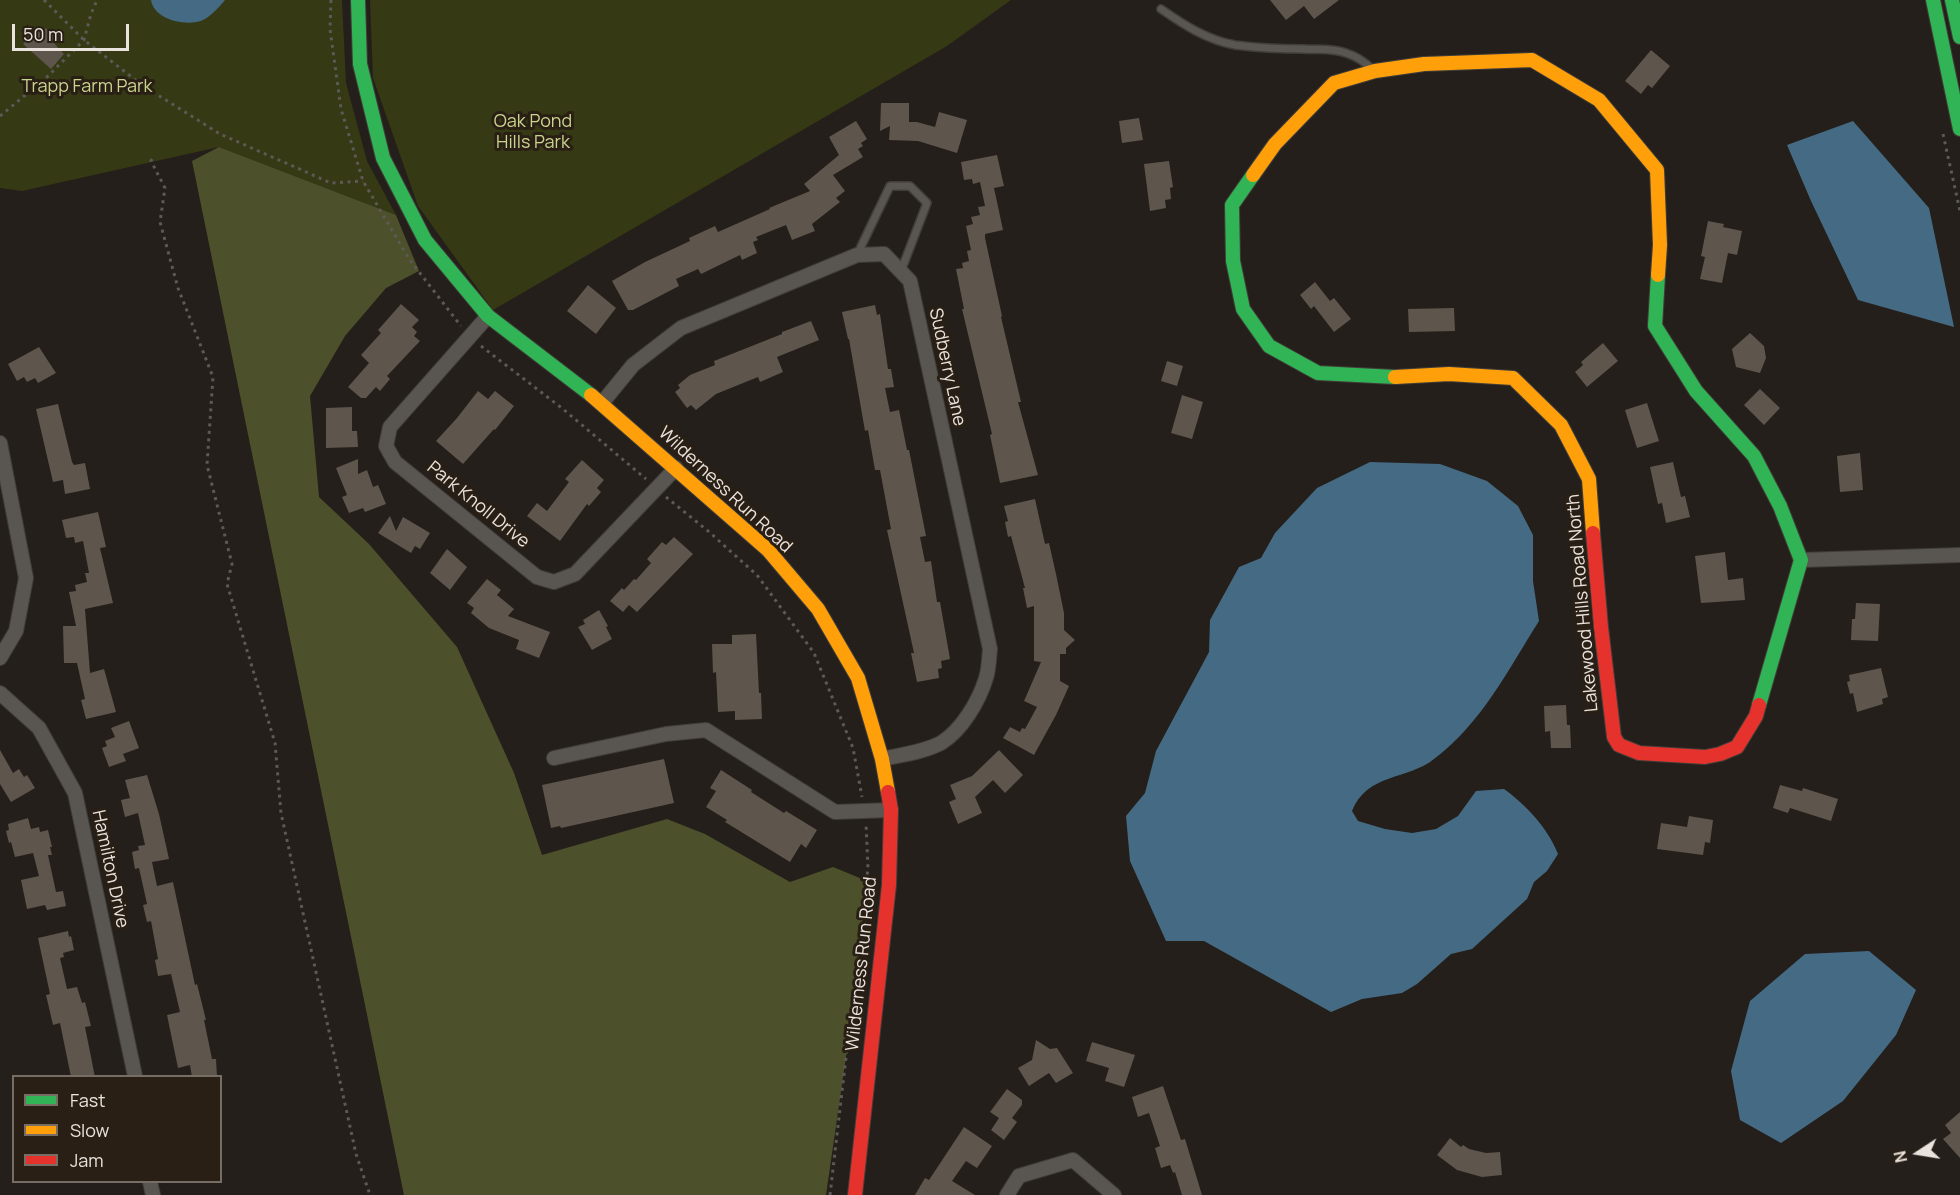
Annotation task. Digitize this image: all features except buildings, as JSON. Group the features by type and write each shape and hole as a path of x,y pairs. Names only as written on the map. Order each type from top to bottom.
{"street":[{"name":"Wilderness Run Road","path":"358,0 360,64 383,158 425,240 488,316 602,403 768,550 818,609 858,678 882,759 891,810 889,885 855,1195"},
{"path":"1932,0 1960,129"},
{"path":"1952,0 1960,37"},
{"path":"1375,71 1424,64 1532,60 1599,100 1657,170 1660,245 1655,326 1696,391 1754,456 1780,506 1801,560 1960,555"},
{"name":"Lakewood Hills Road North","path":"1375,71 1334,83 1275,144 1232,206 1233,261 1243,309 1269,346 1318,373 1384,377 1449,374 1513,378 1561,425 1589,479 1601,627 1614,737 1619,745 1639,753 1705,757 1737,747 1756,716 1801,560"},
{"name":"Sudberry Lane","path":"602,403 633,365 681,328 857,255 884,254 910,281 990,649 987,676 981,692 969,714 953,734 939,744 882,759"},
{"name":"Park Knoll Drive","path":"488,316 390,427 386,446 395,462 537,577 554,582 575,574 676,468"},
{"path":"0,443 26,578 16,631 0,657"},
{"name":"Hamilton Drive","path":"0,693 39,728 75,793 135,1075"},
{"path":"554,758 666,734 706,730 835,812 891,810"},
{"path":"1007,1195 1019,1176 1073,1160 1114,1195"}],"lane":[{"path":"1161,9 1185,26 1205,36 1233,45 1328,49 1354,56 1375,71"},
{"path":"857,255 890,186 910,186 927,203 901,271"}],"path":[{"path":"44,0 84,40 142,85 220,134 331,183 363,181"},
{"path":"0,116 46,78 84,40 91,14 98,0"},
{"path":"331,0 330,29 341,109 363,181 409,259 470,337 632,466 656,490 758,575 814,653 853,748 865,811 868,868 830,1195"},
{"path":"152,159 165,188 160,222 175,277 213,377 207,465 232,564 227,584 275,743 281,813 356,1154 370,1195"}],"green space":[{"name":"Trapp Farm Park","path":"0,0 342,0 346,83 367,161 396,215 219,147 22,191 0,188"},
{"name":"Oak Pond Hills Park","path":"370,0 1011,0 947,46 493,310 418,206 373,78"},
{"path":"219,147 396,215 419,271 386,288 345,336 310,396 319,497 369,544 457,647 514,773 542,855 667,819 705,834 790,882 833,867 867,881 852,1015 826,1195 404,1195 192,161"}],"water":[{"path":"151,0 225,0 206,19 189,23 172,20 158,13"},
{"path":"1853,121 1929,208 1954,327 1858,300 1787,145"},
{"path":"1370,462 1440,464 1487,481 1518,506 1533,535 1533,581 1539,621 1505,677 1466,730 1424,766 1378,783 1367,790 1352,811 1358,821 1385,829 1412,833 1436,829 1458,816 1476,791 1504,789 1536,818 1554,844 1558,854 1547,871 1534,882 1527,899 1472,949 1451,954 1417,984 1402,993 1362,999 1331,1012 1204,941 1166,941 1130,861 1126,816 1145,793 1156,751 1209,652 1210,620 1239,567 1261,558 1275,533 1317,488"},
{"path":"1869,951 1916,990 1896,1035 1843,1101 1781,1143 1740,1120 1731,1071 1750,1001 1805,954"}],"traffic: fast":[{"path":"358,0 360,64 383,158 425,240 488,316 591,395"},
{"path":"1933,0 1960,129"},
{"path":"1952,0 1960,37"},
{"path":"1253,175 1232,205 1233,261 1243,309 1269,346 1318,373 1395,377"},
{"path":"1658,275 1655,326 1696,391 1754,456 1780,506 1801,560 1759,705"}],"traffic: slow":[{"path":"1532,60 1599,100 1657,170 1660,245 1658,275"},
{"path":"1253,175 1275,144 1334,83 1375,71 1424,64 1532,60"},
{"path":"1395,377 1449,374 1513,378 1561,425 1589,479 1593,533"},
{"path":"591,395 768,550 818,609 858,678 882,759 888,792"}],"traffic: jam":[{"path":"1593,533 1614,737 1619,745 1639,753 1705,757 1720,754 1737,747 1756,716 1759,705"},
{"path":"855,1195 889,885 891,810 888,792"}]}
